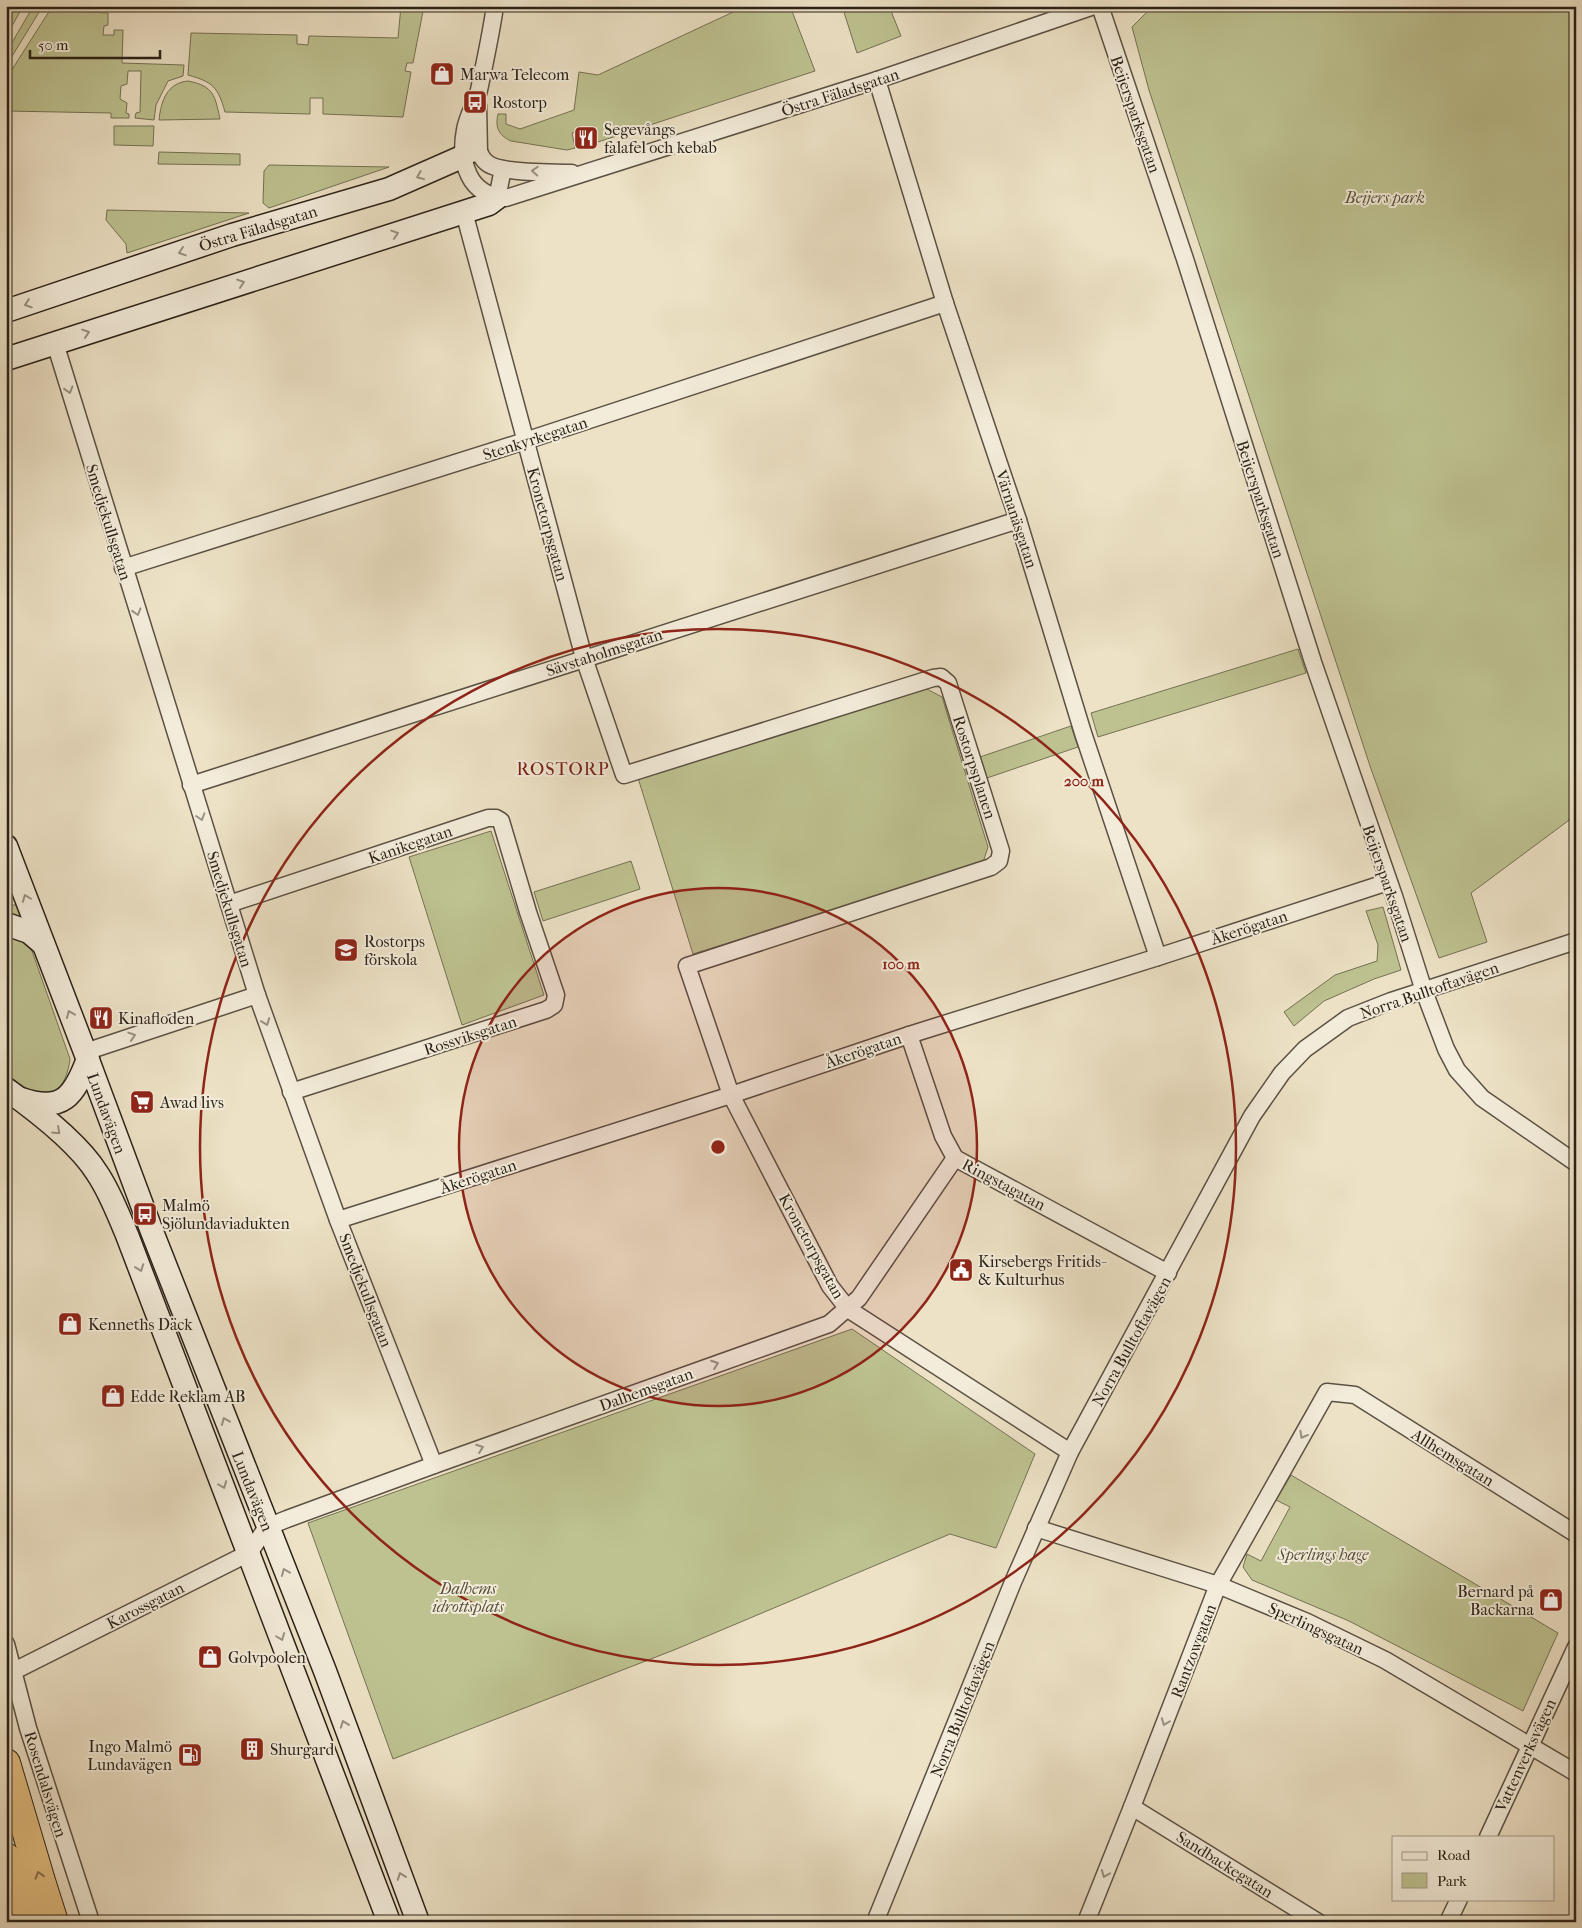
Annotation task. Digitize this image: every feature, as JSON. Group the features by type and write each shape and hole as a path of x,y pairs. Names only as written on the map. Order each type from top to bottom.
{"highway":[{"path":"6,1763 40,1881 54,1922"},
{"path":"6,1856 27,1922"}],"main road":[{"name":"Östra Fäladsgatan","path":"6,311 232,236 389,189 471,154"},
{"name":"Östra Fäladsgatan","path":"6,359 464,212 488,204 497,198"},
{"name":"Lundavägen","path":"6,846 87,1056 148,1222 325,1671 418,1922"},
{"path":"6,924 30,932 43,944"},
{"name":"Lundavägen","path":"13,1094 39,1105 54,1104 68,1097 78,1083 87,1056"},
{"name":"Lundavägen","path":"13,1094 76,1149 97,1172 128,1235 389,1922"}],"street":[{"path":"495,6 478,92 465,130 471,154 470,179 478,189 486,195 497,198 503,169"},
{"name":"Östra Fäladsgatan","path":"497,198 506,198 876,80 1094,6"},
{"name":"Beijersparksgatan","path":"1100,6 1185,259 1313,662 1424,991 1446,1049 1457,1070 1482,1098 1576,1163"},
{"name":"Värnanäsgatan","path":"876,80 945,303 1018,520 1083,733 1158,957"},
{"name":"Östra Fäladsgatan","path":"471,154 486,163 503,169 584,173"},
{"name":"Kronetorpsgatan","path":"464,212 584,658 624,775"},
{"name":"Stenkyrkegatan","path":"123,568 525,441 945,303"},
{"name":"Smedjekullsgatan","path":"55,343 123,568 257,995 338,1220 434,1465"},
{"name":"Sävstaholmsgatan","path":"191,785 1018,520"},
{"name":"Rostorpsplanen","path":"624,775 933,678 941,677 948,683 1001,851 999,861 991,867 687,966"},
{"name":"Kanikegatan","path":"229,904 488,818 496,818 500,821 528,912"},
{"name":"Åkerögatan","path":"338,1220 1388,882"},
{"name":"Rossviksgatan","path":"291,1092 546,1010 554,1005 556,995 528,912"},
{"name":"Norra Bulltoftavägen","path":"876,1922 1009,1591 1070,1452 1252,1116 1282,1073 1305,1049 1348,1018 1391,1001 1576,941"},
{"name":"Kronetorpsgatan","path":"687,966 731,1095 830,1286 848,1309 1070,1452"},
{"path":"87,1056 257,995"},
{"name":"Ringstagatan","path":"909,1035 943,1136 955,1158 1168,1273"},
{"name":"Dalhemsgatan","path":"267,1527 434,1465 829,1324 859,1298 955,1158"},
{"name":"Allhemsgatan","path":"1327,1392 1355,1395 1576,1534"},
{"name":"Rantzowgatan","path":"1086,1922 1218,1585 1327,1392"},
{"name":"Karossgatan","path":"14,1671 249,1553 267,1527"},
{"name":"Sperlingsgatan","path":"1036,1528 1218,1585 1307,1622 1385,1660 1576,1773"},
{"name":"Rosendalsvägen","path":"6,1644 28,1728 91,1922"},
{"name":"Vattenverksvägen","path":"1488,1836 1529,1744 1576,1647"},
{"name":"Sandbackegatan","path":"1132,1807 1318,1922"},
{"path":"1448,1922 1459,1900"}],"green space":[{"path":"6,6 23,6 6,37"},
{"path":"401,6 424,6 413,63 407,63 405,71 411,72 403,117 323,114 323,98 310,98 310,114 225,112 217,91 209,83 188,75 191,33 297,35 297,44 308,45 309,36 398,38"},
{"path":"746,6 790,6 815,71 598,142 593,127 572,133 575,148 567,150 511,141 498,130 498,114 506,114 506,124 520,129 574,110 579,72 598,75"},
{"path":"842,6 889,6 901,36 857,53"},
{"name":"Beijers park","path":"1157,6 1576,6 1576,815 1471,893 1487,942 1439,958 1370,766 1149,90 1132,27 1151,8"},
{"path":"41,9 6,66 6,53 31,10"},
{"path":"50,10 108,13 108,25 104,26 103,35 114,35 114,30 123,30 122,63 184,65 183,76 168,81 156,105 154,120 135,118 136,113 140,112 141,71 128,71 127,84 121,86 120,99 127,103 126,113 129,114 129,118 111,118 111,113 6,111 6,79"},
{"path":"188,81 203,86 212,93 217,104 220,119 159,120 161,106 166,94 175,85"},
{"path":"114,126 154,126 153,146 114,145"},
{"path":"159,152 240,154 240,165 158,164"},
{"path":"269,165 389,167 269,208 263,203 264,171"},
{"path":"107,210 249,213 127,253 126,244 106,220"},
{"path":"1298,649 1306,673 1098,737 1091,713"},
{"path":"923,687 942,697 988,847 983,862 693,954 638,778"},
{"path":"1071,726 1078,747 987,778 980,757"},
{"path":"491,831 544,995 462,1025 409,857"},
{"path":"631,861 640,889 543,921 534,892"},
{"path":"6,905 19,905 22,916 17,917 6,914"},
{"path":"1383,907 1401,970 1374,979 1324,1001 1294,1026 1284,1012 1335,975 1377,961 1378,945 1366,911"},
{"path":"6,935 23,941 32,951 70,1059 67,1074 61,1085 54,1091 46,1093 36,1092 26,1088 6,1072"},
{"name":"Dalhems idrottsplats","path":"852,1329 1035,1454 996,1548 950,1534 674,1650 393,1759 308,1523"},
{"name":"Sperlings hage","path":"1291,1475 1558,1633 1523,1711 1349,1621 1252,1580 1243,1567 1247,1554 1261,1561 1290,1507 1276,1500"}],"place":[{"name":"Marwa Telecom","path":"442,74"},
{"name":"Rostorp","path":"475,102"},
{"name":"Segevångs falafel och kebab","path":"586,138"},
{"name":"Rostorps förskola","path":"346,950"},
{"name":"Kinafloden","path":"101,1018"},
{"name":"Awad livs","path":"142,1102"},
{"name":"Malmö Sjölundaviadukten","path":"145,1214"},
{"name":"Kirsebergs Fritids- & Kulturhus","path":"961,1270"},
{"name":"Kenneths Däck","path":"70,1324"},
{"name":"Edde Reklam AB","path":"113,1396"},
{"name":"Bernard på Backarna","path":"1551,1600"},
{"name":"Golvpoolen","path":"210,1657"},
{"name":"Shurgard","path":"252,1749"},
{"name":"Ingo Malmö Lundavägen","path":"190,1755"}],"district":[{"name":"ROSTORP","path":"563,769"}]}
